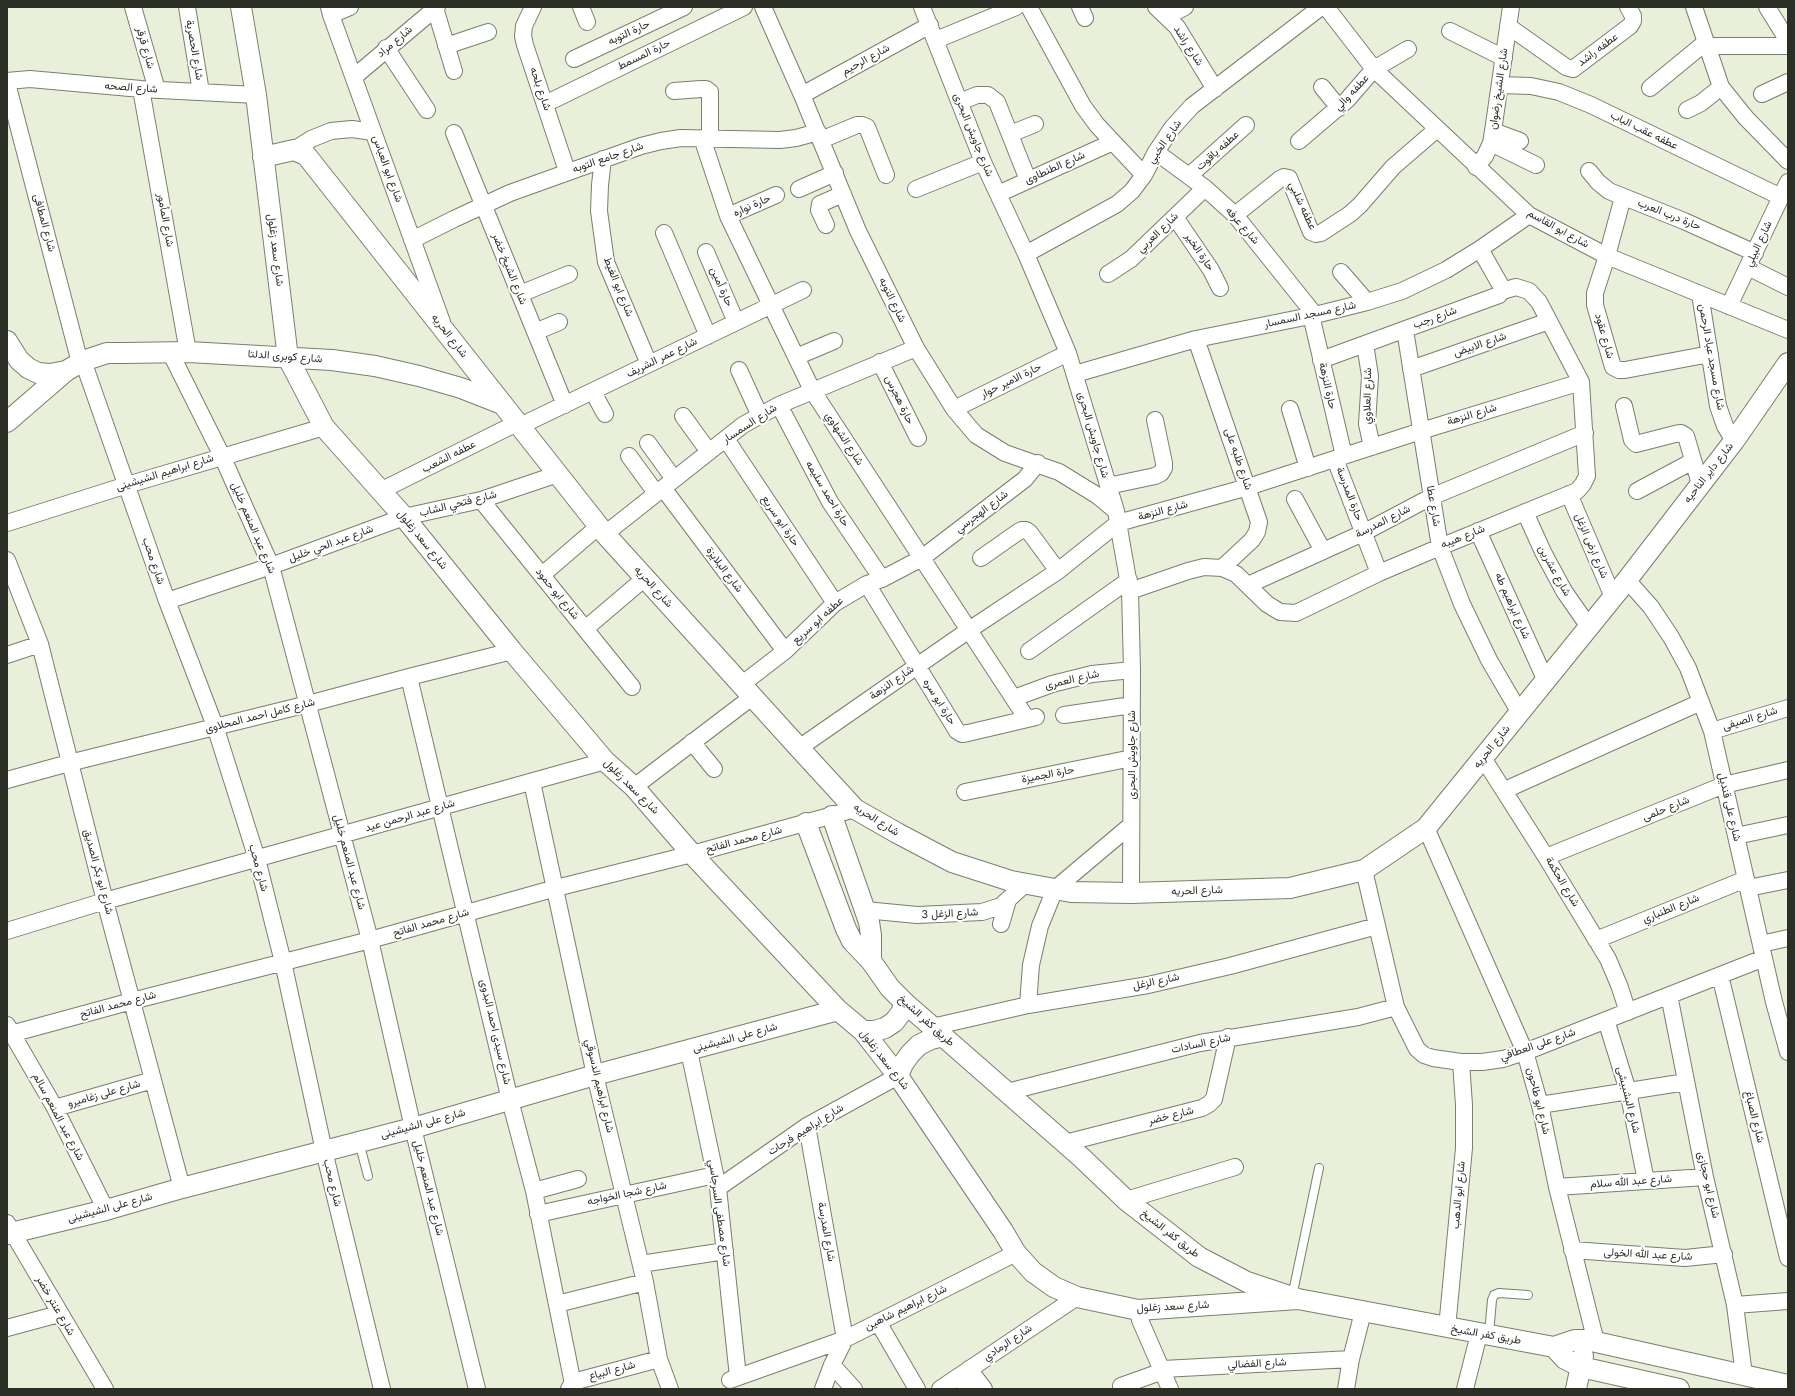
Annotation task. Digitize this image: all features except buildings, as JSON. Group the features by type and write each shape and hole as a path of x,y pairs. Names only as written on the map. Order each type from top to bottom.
{"street":[{"name":"شارع قرقر","path":"133,7 149,89"},
{"name":"شارع الحصرية","path":"187,7 201,92"},
{"name":"شارع سعد زغلول","path":"241,7 256,95 288,358 324,426 404,517 512,651 605,761 634,787 692,854 838,1010 862,1030 898,1076 1003,1231 1016,1253 1038,1276 1054,1287 1077,1297 1138,1310 1295,1298"},
{"path":"330,11 350,7"},
{"name":"شارع بلحه","path":"533,7 524,26 523,36 568,171"},
{"path":"581,7 587,22"},
{"name":"حارة التوبه","path":"574,59 684,7"},
{"name":"حارة المسمط","path":"545,104 744,7"},
{"name":"شارع التوبه","path":"763,7 802,94 858,231 916,348 954,410 976,435 1005,453 1038,463 1079,483 1098,496 1117,517"},
{"name":"شارع جاويش البحرى","path":"922,7 983,162 1026,254 1068,353 1117,517 1129,586 1132,670 1131,893"},
{"path":"936,40 1016,7"},
{"path":"1029,7 1083,106 1096,125 1144,175"},
{"path":"1162,12 1185,7"},
{"name":"شارع الخبي","path":"1026,254 1117,204 1132,191 1144,175 1156,152 1172,128 1192,106 1321,7"},
{"name":"شارع ابو القاسم","path":"1326,7 1374,68 1529,215 1607,256 1788,330"},
{"name":"شارع الشيخ رضوان","path":"1476,166 1485,156 1492,137 1511,7"},
{"name":"عطفه راشد","path":"1508,26 1566,68 1573,69 1630,26 1633,21 1633,16 1628,7"},
{"path":"1694,7 1721,87 1746,118 1788,161"},
{"path":"1767,7 1788,41"},
{"path":"436,8 454,71"},
{"name":"شارع مراد","path":"354,77 386,48 418,14 436,8"},
{"name":"شارع ابو العباس","path":"330,11 445,331"},
{"name":"شارع راشد","path":"1162,12 1177,27 1216,89"},
{"name":"شارع الرحيم","path":"802,94 930,25"},
{"path":"1450,31 1504,58"},
{"path":"446,46 488,32"},
{"path":"1650,88 1707,44 1788,46"},
{"path":"386,48 427,110"},
{"name":"عطفه والي","path":"1299,141 1339,108 1362,85 1374,68 1408,48"},
{"name":"شارع الصحه","path":"7,82 30,79 149,89 256,95"},
{"name":"شارع المطافى","path":"7,82 76,365"},
{"path":"1762,94 1788,82"},
{"name":"عطفه عقب الباب","path":"1500,85 1531,86 1558,92 1781,197"},
{"path":"1322,87 1339,108"},
{"path":"1687,110 1701,103 1721,87"},
{"name":"شارع المأمور","path":"149,89 179,352"},
{"name":"شارع الشهاوي","path":"674,91 706,89 710,92 706,138 728,216 812,390 1014,698 1032,718"},
{"path":"960,102 977,95 988,95 997,102 1028,180"},
{"name":"شارع جامع التوبه","path":"412,240 483,205 568,171 661,141 706,138 780,140 819,136 862,124 867,127 886,175"},
{"path":"1010,134 1035,124"},
{"name":"عطفه ياقوت","path":"1189,176 1246,125"},
{"path":"263,157 294,150 311,138 331,131 352,129 373,132"},
{"name":"عطفه شلبي","path":"1235,215 1280,179 1284,177 1289,178 1311,232 1321,234 1360,206 1388,172 1437,129"},
{"name":"شارع الشيخ خضر","path":"454,133 565,405"},
{"path":"1492,137 1520,141"},
{"path":"1492,137 1536,165"},
{"name":"شارع الطنطاوى","path":"998,194 1113,142"},
{"name":"شارع الحريه","path":"294,150 306,155 311,160 602,530 798,748 855,809 952,862 1011,881 1071,892 1131,893 1290,888 1364,870 1426,828 1627,580"},
{"name":"شارع عرفه","path":"1156,152 1205,188 1235,215 1313,315"},
{"name":"شارع ابو الغيط","path":"603,159 599,211 601,237 606,262 649,364"},
{"path":"916,189 983,162"},
{"name":"حارة درب العرب","path":"1589,171 1598,182 1610,191 1684,221 1755,253"},
{"path":"799,189 835,174"},
{"name":"شارع البيلي","path":"1729,306 1788,182"},
{"name":"شارع العربي","path":"1108,274 1131,259 1205,188"},
{"path":"826,225 819,207 823,203 843,194"},
{"name":"حارة نواره","path":"728,216 776,195"},
{"path":"1607,256 1623,197"},
{"name":"شارع مسجد السمسار","path":"1075,374 1196,339 1313,315 1367,302 1402,290 1440,273 1480,249 1529,215"},
{"name":"حارة الخير","path":"1175,217 1211,270 1220,288"},
{"path":"664,233 708,336"},
{"path":"1480,249 1502,290"},
{"name":"حارة أمين","path":"706,252 736,322"},
{"name":"شارع عقود","path":"1607,256 1595,293 1595,305 1613,367 1619,370 1625,370 1710,354"},
{"path":"1748,268 1788,287"},
{"path":"1341,272 1367,302"},
{"path":"520,294 569,274"},
{"name":"شارع هيبه","path":"1029,651 1129,586 1204,567 1222,568 1236,574 1267,604 1280,612 1296,613 1379,573 1440,546 1577,491 1584,484 1587,476 1581,382 1539,302 1529,291 1516,287 1502,290"},
{"name":"شارع عمر الشريف","path":"519,424 593,392 803,290"},
{"name":"شارع رجب","path":"1321,360 1495,297 1499,295 1502,290"},
{"name":"شارع مسجد عباد الرحمن","path":"1700,294 1718,406 1725,426 1734,441"},
{"name":"حارة النزهة","path":"1313,315 1340,457"},
{"name":"شارع الابيض","path":"1411,368 1549,321"},
{"path":"535,332 559,322"},
{"name":"شارع عطا","path":"1405,330 1440,546 1462,604 1489,660 1520,713"},
{"name":"شارع طلبه على","path":"1196,339 1259,522 1257,532 1252,540 1222,568"},
{"name":"شارع كوبرى الدلتا","path":"7,341 19,360 28,368 38,372 50,374 107,353 179,352 332,360 375,366 412,374 461,388 502,404"},
{"path":"796,357 834,341"},
{"name":"شارع العلاوي","path":"1365,344 1370,376 1367,424 1372,447"},
{"name":"شارع السمسار","path":"542,575 602,530 664,487 743,425 779,405 812,390 916,348"},
{"name":"شارع عبد المنعم خليل","path":"179,352 222,456 271,566 370,940 413,1128 477,1389"},
{"name":"حارة الامير حوار","path":"954,410 1068,353"},
{"name":"حارة هجرس","path":"880,362 918,438"},
{"name":"شارع داير الناحيه","path":"1627,580 1734,441 1788,363"},
{"name":"شارع كوبرى الدلتا","path":"7,422 76,365"},
{"name":"شارع محب","path":"76,365 127,485 167,602 215,726 257,859 283,962 324,1151 382,1389"},
{"path":"740,370 760,416"},
{"name":"شارع النزهة","path":"798,748 969,630 1058,571 1117,517 1248,487 1421,431 1581,382"},
{"path":"593,392 605,414"},
{"name":"حارة احمد سليمه","path":"779,405 874,582"},
{"path":"1624,406 1633,443 1639,444 1681,433 1686,436 1700,484"},
{"path":"1290,409 1308,468"},
{"path":"684,416 709,452"},
{"path":"1108,486 1155,476 1161,473 1164,468 1164,463 1155,420"},
{"name":"عطفه الشعب","path":"380,491 519,424"},
{"name":"شارع ابراهيم الشيشينى","path":"7,523 127,485 324,426"},
{"name":"شارع المدرسة","path":"1248,585 1363,533 1431,497 1585,433"},
{"name":"حارة ابو سريع","path":"726,439 835,602"},
{"path":"648,443 664,487"},
{"path":"629,456 664,487"},
{"name":"حارة المدرسة","path":"1340,457 1363,533 1379,573"},
{"path":"1637,491 1693,461"},
{"name":"شارع الهجرسي","path":"922,558 1024,479 1038,463"},
{"name":"شارع فتحي الشاب","path":"404,517 481,500 558,474"},
{"name":"شارع البلايزة","path":"664,487 785,651"},
{"name":"شارع ارض الزغل","path":"1568,494 1613,597"},
{"path":"1294,499 1323,551"},
{"name":"شارع ابو حمود","path":"481,500 632,687"},
{"name":"شارع عشرين","path":"1526,512 1543,552 1564,591 1589,627"},
{"name":"شارع عبد الحي خليل","path":"167,602 271,566 404,517"},
{"path":"981,558 1018,532 1026,530 1030,533 1058,571"},
{"name":"شارع ابراهيم طه","path":"1478,531 1546,681"},
{"name":"عطفه ابو سريع","path":"634,787 692,742 747,691 835,602 922,558"},
{"name":"شارع ابو بكر الصديق","path":"7,560 40,644 105,901 182,1188"},
{"path":"586,629 645,578"},
{"name":"شارع على قنديل","path":"1627,580 1651,607 1671,637 1688,668 1712,731 1763,951 1781,1000 1788,1052"},
{"name":"حارة ابو سره","path":"874,582 917,666 957,731 962,734 1032,718"},
{"path":"7,655 40,644"},
{"name":"شارع كامل احمد المحلاوى","path":"7,780 215,726 308,704 409,676 512,651"},
{"name":"شارع العمرى","path":"1014,698 1052,684 1085,676 1132,670"},
{"name":"شارع سيدى احمد البدوى","path":"409,676 442,807 510,1100 534,1191 572,1387"},
{"path":"1505,790 1701,702"},
{"path":"1064,715 1132,705"},
{"name":"شارع الصيفى","path":"1712,731 1788,708"},
{"path":"692,742 714,769"},
{"name":"حارة الجميزة","path":"965,792 1132,758"},
{"name":"شارع الحكمة","path":"1483,758 1505,790 1611,966 1628,1012"},
{"name":"شارع عبد الرحمن عيد","path":"7,930 105,901 605,761"},
{"name":"شارع حلمى","path":"1546,857 1724,785 1788,770"},
{"name":"شارع ابراهيم الدسوقي","path":"532,782 595,1075 625,1194 645,1282 658,1359 670,1389"},
{"name":"شارع محمد الفاتح","path":"9,1032 370,940 556,888 692,854 855,809"},
{"path":"832,816 865,910 871,935 871,961"},
{"name":"طريق كفر الشيخ","path":"806,823 846,929 852,941 871,961 890,988 905,1003 1065,1143 1126,1200 1199,1257 1247,1282 1295,1298 1447,1328 1554,1347 1575,1340 1598,1342 1788,1385"},
{"path":"1028,1005 1031,965 1038,933 1055,889 1132,825"},
{"path":"1736,836 1788,825"},
{"name":"شارع ابو طاحون","path":"1426,828 1525,1052 1540,1105 1572,1250 1598,1342"},
{"name":"شارع على العطافي","path":"1364,870 1396,1007 1417,1049 1424,1055 1432,1058 1462,1062 1482,1062 1503,1059 1525,1052 1720,975 1788,938"},
{"name":"شارع الطنباري","path":"1596,940 1747,884 1788,880"},
{"name":"شارع الزغل 3","path":"865,910 917,915 982,912 1001,906 1025,884"},
{"path":"1001,924 1008,900"},
{"name":"شارع الزغل","path":"938,1031 1028,1005 1148,984 1230,966 1377,926"},
{"name":"شارع الصباغ","path":"1720,975 1788,1258"},
{"name":"شارع ابو حجازى","path":"1669,995 1705,1177 1735,1305 1744,1375"},
{"path":"862,1030 874,1031 885,1028 894,1022 901,1013 905,1003"},
{"name":"شارع السادات","path":"1007,1092 1228,1037 1358,1017 1396,1007"},
{"name":"شارع على الشيشينى","path":"9,1230 106,1210 182,1188 413,1128 595,1075 838,1010"},
{"name":"شارع البشبيشى","path":"1606,1020 1628,1091 1646,1181"},
{"path":"898,1076 903,1064 910,1054 919,1046 931,1039 938,1031"},
{"name":"شارع عبد المنعم سالم","path":"9,1032 55,1108 106,1210"},
{"name":"شارع خضر","path":"1065,1143 1202,1108 1209,1104 1214,1099 1228,1037"},
{"name":"شارع مصطفى السرجاسي","path":"689,1051 716,1181 725,1251 734,1378"},
{"name":"شارع ابو الدهب","path":"1447,1328 1464,1148 1462,1062"},
{"name":"شارع ابراهيم فرحات","path":"716,1181 807,1126 898,1076"},
{"name":"شارع على زغاميرو","path":"55,1108 153,1080"},
{"path":"1540,1105 1686,1082"},
{"name":"شارع المدرسة","path":"807,1126 845,1339"},
{"path":"1126,1200 1235,1167"},
{"name":"شارع عبد الله سلام","path":"1557,1187 1705,1177"},
{"path":"534,1191 578,1179"},
{"name":"شارع شجا الخواجه","path":"538,1214 625,1194 716,1181"},
{"name":"شارع عنتر خضر","path":"9,1230 104,1389"},
{"name":"شارع عبد الله الخولى","path":"1572,1250 1686,1258 1724,1254"},
{"path":"641,1264 725,1251"},
{"name":"شارع ابراهيم شاهين","path":"734,1378 845,1339 1016,1253"},
{"path":"557,1304 645,1282"},
{"name":"شارع الرمادي","path":"940,1389 1077,1297"},
{"path":"1735,1305 1788,1301"},
{"path":"1138,1310 1140,1320 1170,1389"},
{"path":"1346,1389 1351,1359 1363,1312"},
{"path":"7,1328 59,1314"},
{"path":"878,1322 917,1389"},
{"path":"1465,1389 1484,1334"},
{"path":"823,1389 832,1365 845,1339"},
{"path":"1576,1389 1581,1367 1598,1342"},
{"path":"1598,1342 1604,1381"},
{"path":"1554,1347 1565,1359 1604,1381 1679,1389"},
{"name":"شارع البياع","path":"572,1387 658,1359"},
{"name":"شارع الفضالي","path":"1121,1386 1163,1370 1351,1359"},
{"path":"832,1365 854,1389"},
{"path":"966,1389 969,1369"},
{"path":"969,1369 984,1389"}],"lane":[{"path":"359,1142 368,1176"},
{"path":"1295,1298 1319,1168"},
{"path":"1484,1334 1494,1295 1528,1295"}]}
